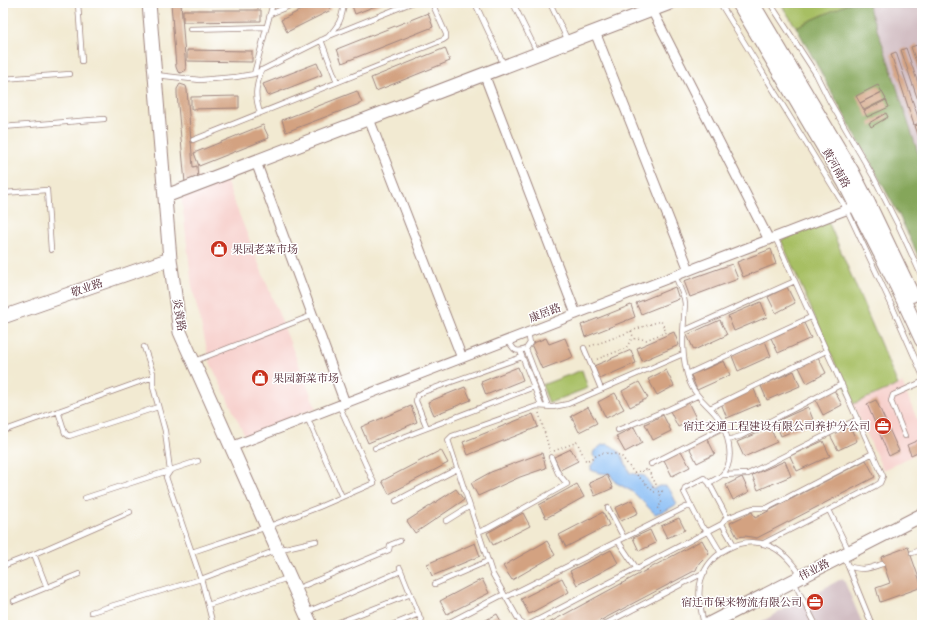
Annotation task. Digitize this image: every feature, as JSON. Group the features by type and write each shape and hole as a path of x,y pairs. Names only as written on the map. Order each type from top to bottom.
{"main road":[{"name":"黄河南路","path":"739,3 845,182 922,340"},
{"name":"黄河南路","path":"752,3 851,170 857,205 922,317"}],"street":[{"name":"炎黄路","path":"149,3 170,259 180,332 311,625"},
{"path":"166,196 670,3"},
{"path":"652,10 772,238"},
{"path":"595,32 689,270"},
{"path":"484,74 576,314"},
{"path":"369,119 462,358"},
{"path":"256,162 313,315 342,404"},
{"name":"康居路","path":"231,447 857,205"},
{"name":"敬业路","path":"3,317 170,259"},
{"name":"伟业路","path":"705,625 797,578 847,557 922,515"}],"lane":[{"path":"78,3 82,61"},
{"path":"254,74 273,3"},
{"path":"270,14 297,3"},
{"path":"328,36 336,28 342,17 344,3"},
{"path":"155,75 200,80 236,78 254,74 328,36 412,3"},
{"path":"194,140 443,40 446,38 446,34 432,3"},
{"path":"475,3 505,66"},
{"path":"513,3 538,54"},
{"path":"550,3 569,42"},
{"path":"720,3 857,205 892,306 922,374"},
{"path":"770,3 816,74 829,100 873,176 922,277"},
{"path":"190,28 266,27"},
{"path":"321,40 337,82"},
{"path":"260,113 256,95 261,70"},
{"path":"3,79 70,74"},
{"path":"3,126 104,119"},
{"path":"3,193 47,190 51,250"},
{"path":"762,544 880,482 883,476 795,281 772,238"},
{"path":"675,276 685,304 683,354 690,383 696,396 710,408 724,427 728,440 730,454 726,469 722,475 710,483"},
{"path":"683,332 795,281"},
{"path":"194,362 313,315"},
{"path":"688,374 811,317"},
{"path":"508,340 513,349 520,351 526,349 530,343 528,332"},
{"path":"144,347 153,377 153,387 165,431 170,471 166,477 201,579 213,625"},
{"path":"584,348 601,389"},
{"path":"526,349 548,406"},
{"path":"520,351 534,387 539,405"},
{"path":"710,408 826,351"},
{"path":"683,354 568,404 553,407 539,405 452,436 448,440 492,573 520,622 525,625 637,569 708,532 724,521 746,510 754,508 767,508 873,453"},
{"path":"427,428 416,401 417,396 423,392 522,357"},
{"path":"3,431 153,377"},
{"path":"905,436 891,401 892,397 893,395 922,382"},
{"path":"728,440 741,436 842,384"},
{"path":"375,448 534,387"},
{"path":"618,430 696,396"},
{"path":"192,552 267,528 374,483 342,404"},
{"path":"58,411 65,433 68,436 158,407"},
{"path":"308,417 342,497"},
{"path":"722,475 748,474 858,419"},
{"path":"651,464 724,427"},
{"path":"478,532 488,528 567,484 558,473 551,455"},
{"path":"85,498 198,461"},
{"path":"396,502 457,469"},
{"path":"721,553 708,532 702,527 684,492 685,488 704,478 710,483 727,517 724,521"},
{"path":"446,521 470,506"},
{"path":"448,623 686,507 692,507"},
{"path":"608,508 624,538"},
{"path":"829,510 873,625"},
{"path":"3,566 130,512"},
{"path":"922,515 922,520"},
{"path":"724,521 734,545"},
{"path":"91,612 201,579 277,550 316,541"},
{"path":"295,590 389,550 390,545 400,541"},
{"path":"618,541 637,569"},
{"path":"705,625 700,608 700,592 701,579 708,565 721,553 734,545 745,542 755,542 770,546 786,556 797,578 816,625"},
{"path":"912,553 918,551 922,545"},
{"path":"34,554 47,588"},
{"path":"847,557 858,570 866,570 882,564"},
{"path":"435,584 488,561"},
{"path":"305,613 401,570 423,625"},
{"path":"603,625 705,572"},
{"path":"14,602 79,574"},
{"path":"208,605 289,577"},
{"path":"332,625 411,594"},
{"path":"392,625 419,614"}],"path":[{"path":"584,348 611,340 630,331 661,321 666,332 646,340 637,338 631,340 626,348 590,362"},
{"path":"630,331 634,339"},
{"path":"539,405 551,455 576,442 586,461 602,453 617,454 622,457 650,489 654,492 662,491 659,498 662,503 658,507 664,519"},
{"path":"634,472 644,471 648,469 651,464"},
{"path":"648,469 656,484 650,489"}],"shaded area":[{"path":"867,3 922,3 922,165 884,48"},
{"path":"224,176 316,408 245,436 210,362 192,286 181,193"},
{"path":"902,383 922,431 922,451 883,470 853,404"},
{"path":"843,578 863,625 755,625"}],"green space":[{"path":"780,3 850,3 796,27"},
{"path":"850,3 867,3 884,48 922,165 922,264 899,215 796,27"},
{"path":"828,221 898,385 853,404 781,240"},
{"path":"582,370 588,388 549,403 542,385"}],"water":[{"path":"607,444 619,452 630,473 645,476 653,489 659,486 666,486 670,490 677,504 667,510 655,514 633,492 615,482 610,474 599,473 591,470 591,466 596,459 593,455 594,451 602,445"}],"building":[{"path":"171,3 181,3 186,70 181,73 178,72 176,67"},
{"path":"315,3 327,3 331,10 287,32 281,20"},
{"path":"351,3 383,3 355,14"},
{"path":"183,10 261,10 261,21 183,22"},
{"path":"428,13 433,27 342,63 337,49"},
{"path":"917,45 922,61 922,79 911,47"},
{"path":"445,48 450,61 376,91 371,78"},
{"path":"906,48 922,95 922,112 901,50"},
{"path":"187,50 252,51 252,62 187,61"},
{"path":"896,52 920,123 914,125 891,54"},
{"path":"317,63 322,75 268,96 263,84"},
{"path":"180,84 186,86 187,90 193,167 197,166 198,179 185,183 177,94 177,89"},
{"path":"878,85 882,92 860,103 856,96"},
{"path":"357,91 362,103 286,132 282,120"},
{"path":"882,92 886,99 864,110 860,103"},
{"path":"239,96 239,108 191,109 191,97"},
{"path":"886,100 889,107 867,117 864,111"},
{"path":"886,113 888,117 871,127 869,123"},
{"path":"921,124 922,128 922,145 915,126"},
{"path":"263,125 269,138 199,166 194,153"},
{"path":"771,249 776,264 743,277 737,262"},
{"path":"732,264 738,279 690,297 684,281"},
{"path":"675,287 679,299 641,314 636,303"},
{"path":"787,287 795,303 776,313 768,297"},
{"path":"761,302 767,317 734,331 728,316"},
{"path":"631,305 635,317 585,337 581,325"},
{"path":"720,320 727,335 694,350 687,335"},
{"path":"804,323 811,338 778,353 771,338"},
{"path":"674,332 679,345 642,361 637,348"},
{"path":"546,338 549,344 565,338 573,357 542,369 531,344"},
{"path":"765,341 771,356 738,371 732,356"},
{"path":"631,350 636,363 599,379 594,366"},
{"path":"818,357 826,373 807,383 799,367"},
{"path":"724,361 730,375 697,390 691,375"},
{"path":"518,367 523,380 486,395 481,382"},
{"path":"666,370 674,386 657,395 648,379"},
{"path":"794,371 800,386 767,400 761,386"},
{"path":"639,382 648,398 630,407 622,391"},
{"path":"465,387 471,400 434,415 428,402"},
{"path":"754,389 760,404 727,418 721,403"},
{"path":"834,390 842,405 823,415 815,399"},
{"path":"615,393 624,409 606,418 598,402"},
{"path":"876,400 899,451 889,456 867,404"},
{"path":"688,402 696,418 678,427 670,411"},
{"path":"411,406 417,422 368,443 361,427"},
{"path":"588,407 597,423 579,432 571,416"},
{"path":"808,407 814,422 781,436 775,422"},
{"path":"533,414 538,427 468,455 463,442"},
{"path":"663,415 671,431 653,440 645,424"},
{"path":"849,425 857,441 838,450 830,435"},
{"path":"634,427 642,443 625,452 616,436"},
{"path":"770,428 777,442 744,457 737,442"},
{"path":"707,438 715,454 697,463 689,447"},
{"path":"921,439 922,450 911,455 907,445"},
{"path":"823,441 830,456 797,471 790,456"},
{"path":"571,449 578,461 560,470 554,457"},
{"path":"441,450 448,463 389,494 382,481"},
{"path":"681,451 690,467 672,476 664,460"},
{"path":"542,453 546,468 520,477 478,496 471,483 491,472"},
{"path":"866,460 875,477 757,538 745,536 737,537 730,523 752,512 755,518"},
{"path":"785,461 791,476 758,490 752,475"},
{"path":"607,475 613,488 595,496 589,483"},
{"path":"742,477 749,492 733,500 726,485"},
{"path":"577,484 584,497 546,518 539,505"},
{"path":"456,489 464,500 415,533 407,521"},
{"path":"632,500 638,513 621,521 615,508"},
{"path":"603,512 609,525 566,547 559,535"},
{"path":"523,513 530,526 493,545 487,533"},
{"path":"679,518 685,530 667,538 661,526"},
{"path":"650,530 656,543 639,551 633,538"},
{"path":"702,540 709,553 699,563 696,570 592,625 545,625"},
{"path":"547,541 555,555 512,580 503,566"},
{"path":"475,543 480,556 432,576 427,564"},
{"path":"908,547 922,587 880,602 876,588 890,583 881,557"},
{"path":"611,550 618,563 577,585 570,571"},
{"path":"562,578 569,592 529,614 521,599"},
{"path":"482,579 489,593 447,614 440,601"},
{"path":"497,614 503,625 477,625"}],"place":[{"name":"果园老菜市场","path":"219,249"},
{"name":"果园新菜市场","path":"260,378"},
{"name":"宿迁交通工程建设有限公司养护分公司","path":"883,426"},
{"name":"宿迁市保来物流有限公司","path":"815,602"}]}
